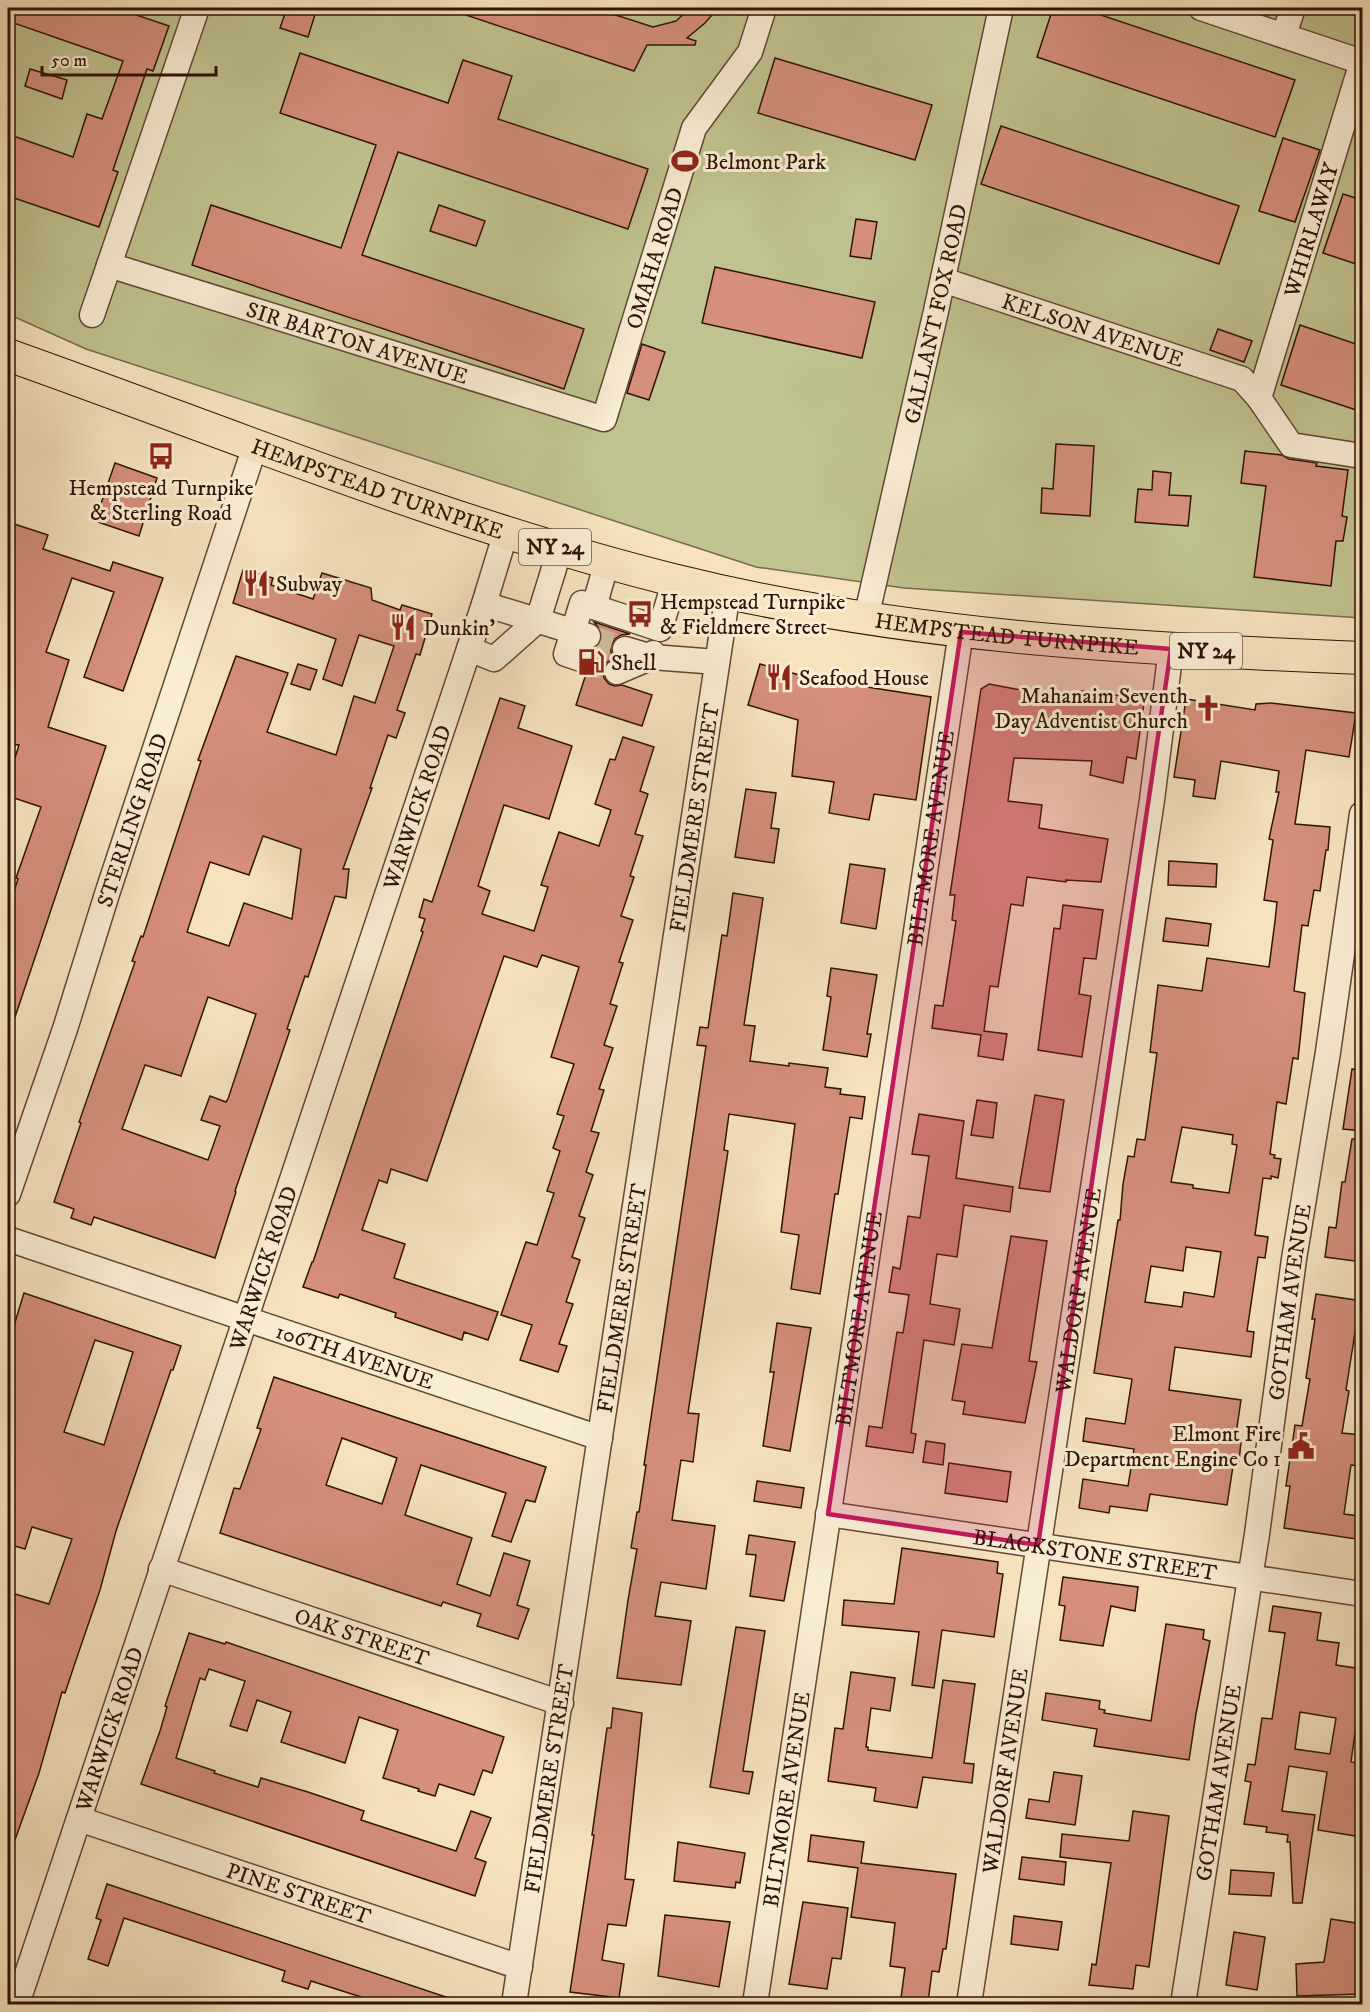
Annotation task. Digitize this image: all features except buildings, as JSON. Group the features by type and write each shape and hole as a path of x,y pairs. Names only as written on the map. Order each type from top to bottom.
{"main road":[{"name":"HEMPSTEAD TURNPIKE","path":"8,356 255,446 506,532 607,562 728,592 866,618 961,632 1171,649 1362,658"}],"street":[{"path":"92,315 197,8"},
{"name":"OMAHA ROAD","path":"604,419 694,129 750,52 764,8"},
{"name":"GALLANT FOX ROAD","path":"866,618 943,279 1001,8"},
{"path":"1201,8 1362,62"},
{"path":"1284,35 1293,8"},
{"name":"WHIRLAWAY","path":"1259,398 1362,62"},
{"name":"SIR BARTON AVENUE","path":"109,265 604,419"},
{"name":"KELSON AVENUE","path":"943,279 1242,378 1259,398"},
{"path":"1259,398 1291,445 1362,456"},
{"name":"STERLING ROAD","path":"8,1194 65,1029 107,894 255,446"},
{"name":"WARWICK ROAD","path":"17,2004 484,604 506,532"},
{"path":"469,649 494,659 538,620 560,549"},
{"path":"594,607 607,562"},
{"path":"652,657 675,580"},
{"name":"FIELDMERE STREET","path":"514,2004 728,592"},
{"path":"581,659 566,654 581,634 582,603 660,629"},
{"path":"484,604 581,634"},
{"name":"BILTMORE AVENUE","path":"755,2004 961,632"},
{"path":"625,649 652,657 717,662"},
{"name":"WALDORF AVENUE","path":"969,2004 1152,800 1171,649"},
{"path":"617,672 652,657"},
{"name":"GOTHAM AVENUE","path":"1183,2004 1257,1534 1294,1259 1328,1052 1362,814"},
{"name":"106TH AVENUE","path":"8,1239 600,1438"},
{"name":"BLACKSTONE STREET","path":"828,1514 1362,1594"},
{"name":"OAK STREET","path":"162,1569 561,1703"},
{"name":"PINE STREET","path":"79,1819 520,1966"}],"highlighted area":[{"path":"961,632 1171,649 1038,1545 828,1514"}],"green space":[{"name":"Belmont Park","path":"8,8 1362,8 1362,618 904,588 756,567 86,349 8,314"}],"tunnel":[{"path":"589,637 625,649"},
{"path":"581,659 617,672"}],"place":[{"name":"Belmont Park","path":"685,161"},
{"name":"Hempstead Turnpike & Sterling Road","path":"161,456"},
{"name":"Subway","path":"256,583"},
{"name":"Hempstead Turnpike & Fieldmere Street","path":"640,614"},
{"name":"Dunkin'","path":"403,627"},
{"name":"Shell","path":"591,662"},
{"name":"Seafood House","path":"779,677"},
{"name":"Mahanaim Seventh Day Adventist Church","path":"1208,708"},
{"name":"Elmont Fire Department Engine Co 1","path":"1301,1446"}]}
